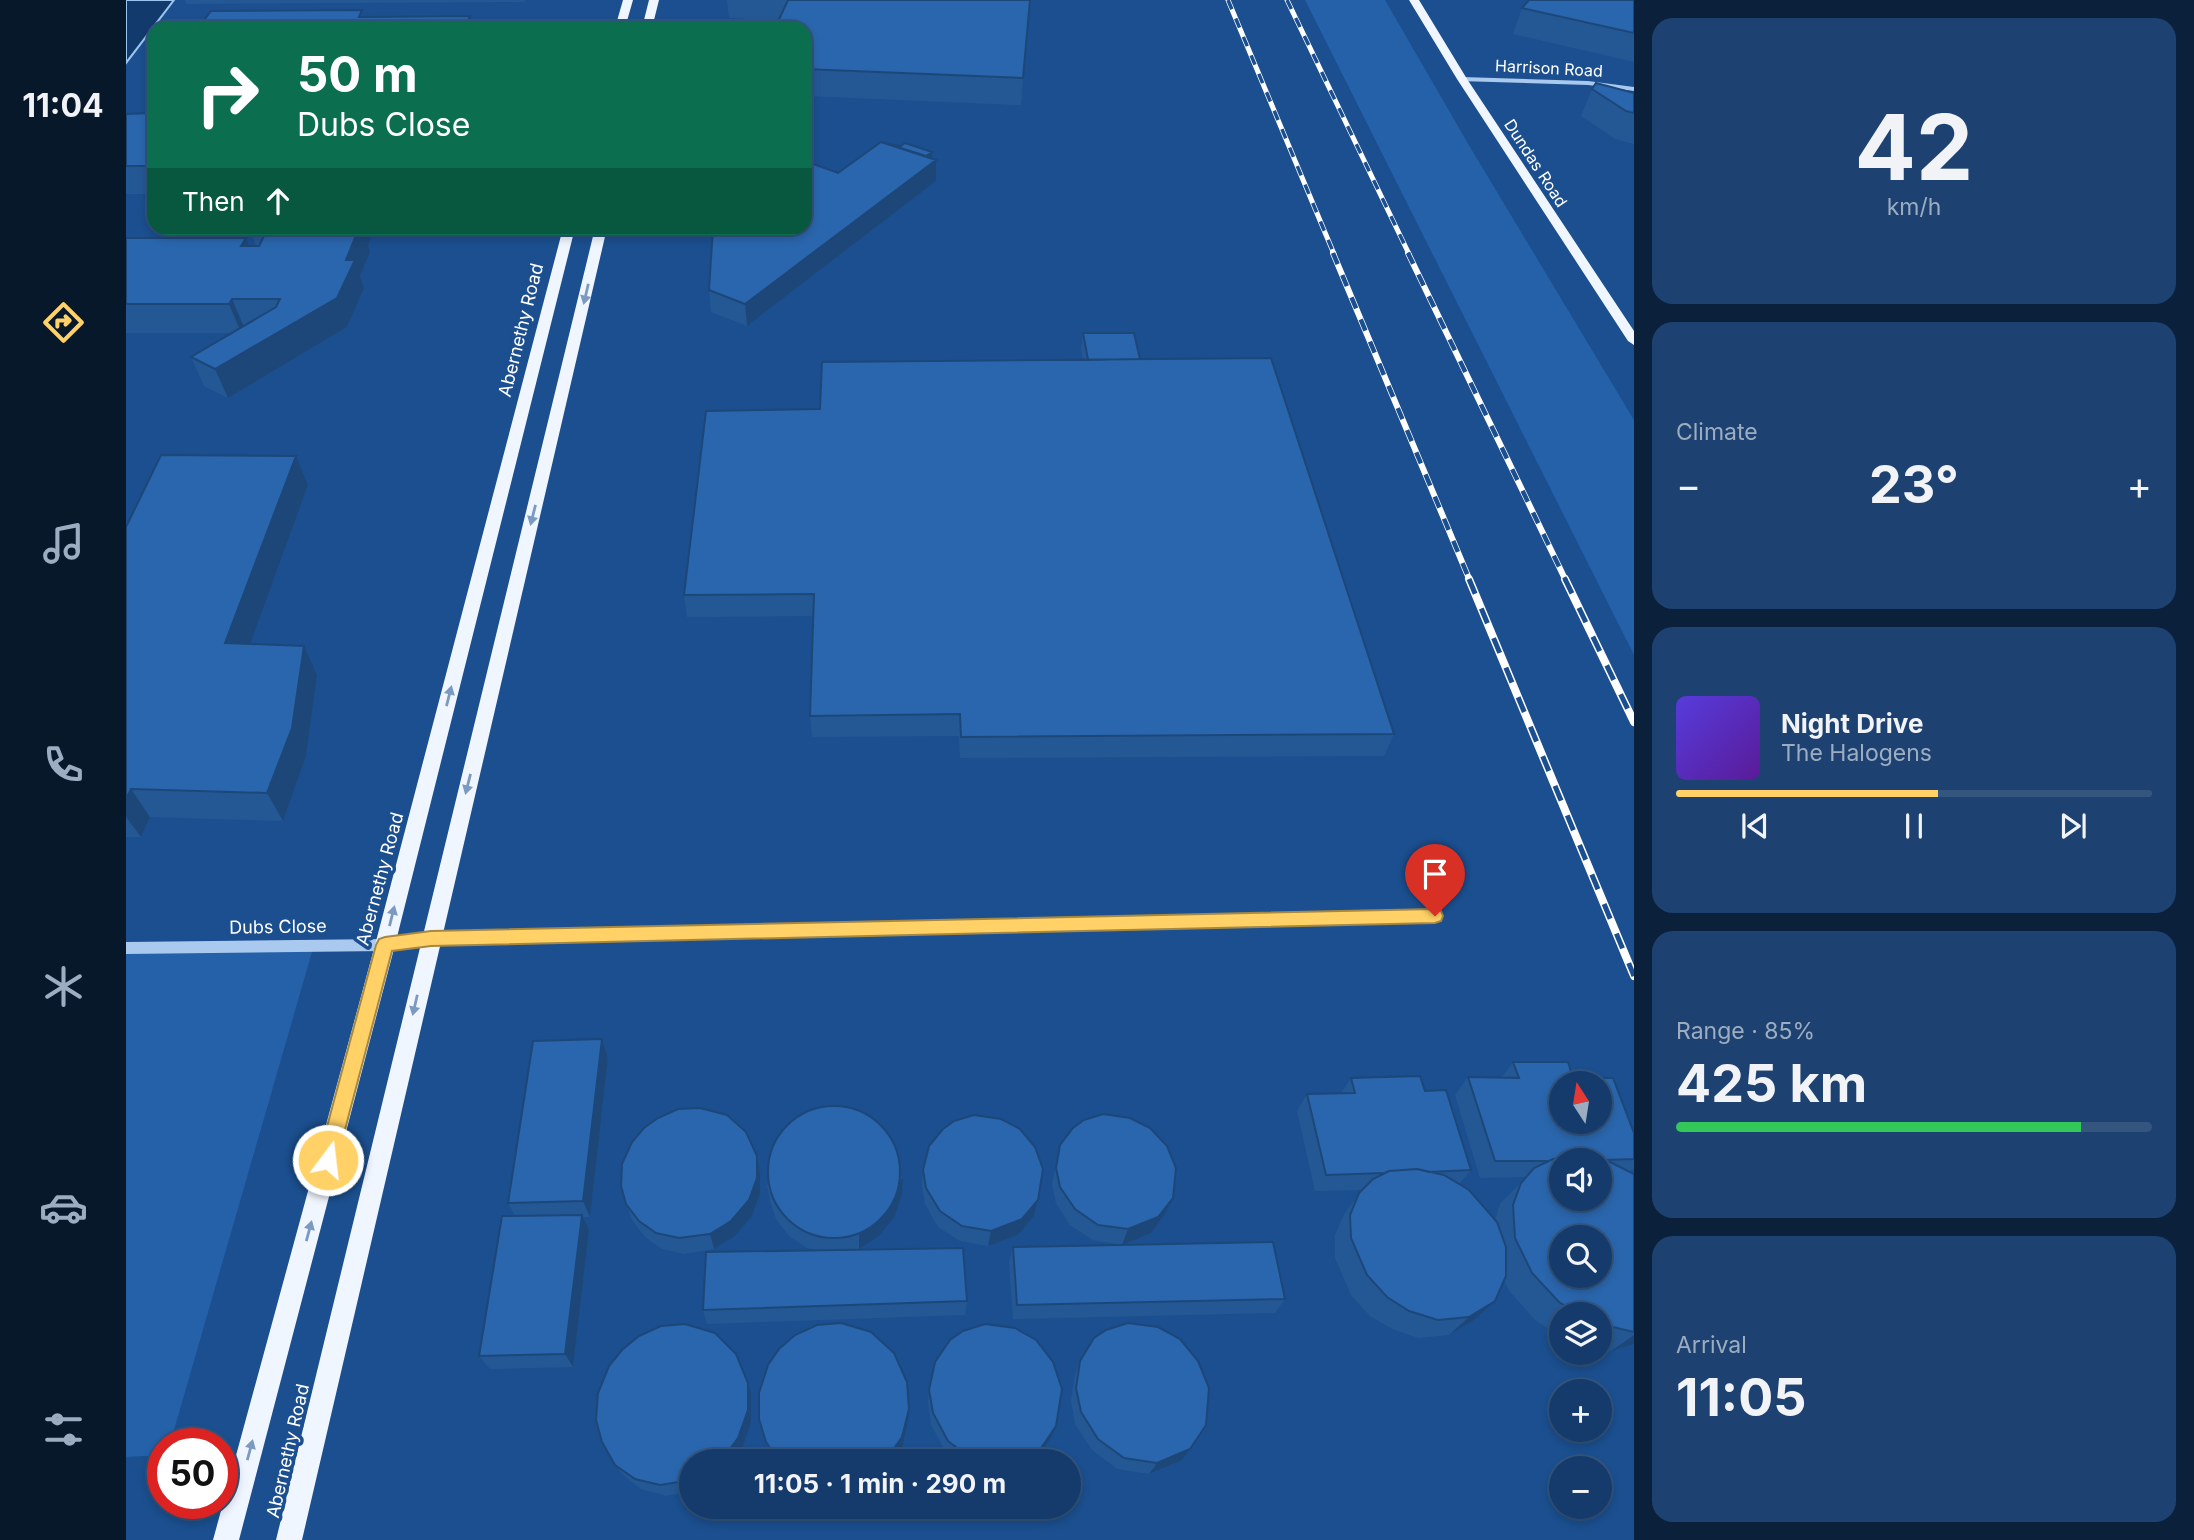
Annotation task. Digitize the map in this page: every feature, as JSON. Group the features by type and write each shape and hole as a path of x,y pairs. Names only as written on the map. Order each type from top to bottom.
{"main road":[{"path":"622,21 628,0"},
{"path":"650,21 654,0"},
{"name":"Dundas Road","path":"1414,0 1462,79 1634,341"},
{"name":"Abernethy Road","path":"226,1540 385,945 567,235"},
{"name":"Abernethy Road","path":"289,1540 599,235"}],"street":[{"name":"Harrison Road","path":"1462,79 1588,83 1634,89"},
{"name":"Dubs Close","path":"126,948 385,945 431,938 1435,916"}],"shaded area":[{"path":"126,0 174,0 158,21 147,21 147,35 126,63"},
{"path":"1305,0 1385,0 1634,420 1634,655"},
{"path":"314,945 175,1428 147,1428 147,1456 126,1457 126,948"}],"building":[{"path":"788,0 1030,0 1023,78 812,69 812,21 778,21"},
{"path":"1529,0 1634,0 1634,33 1522,8"},
{"path":"362,10 359,17 470,16 468,21 203,21 211,11"},
{"path":"1596,83 1634,93 1634,113 1626,111 1592,89"},
{"path":"147,113 147,166 126,166 126,114"},
{"path":"881,142 936,160 745,304 709,290 713,235 812,235 812,164 838,173"},
{"path":"905,143 932,152 926,156 888,144 901,146"},
{"path":"264,235 356,235 346,260 355,260 337,298 215,369 191,357 276,307 280,299 232,299 229,304 126,304 126,238 246,238 241,246 259,246"},
{"path":"1083,333 1134,333 1140,359 1088,360"},
{"path":"1271,358 1394,734 961,737 960,714 810,716 814,594 684,595 706,411 820,409 822,362"},
{"path":"161,455 296,456 225,643 304,646 292,728 267,793 131,789 126,799 126,527"},
{"path":"602,1039 583,1201 508,1203 533,1041"},
{"path":"1513,1062 1568,1062 1571,1071 1549,1071 1549,1134 1612,1134 1613,1078 1634,1133 1634,1159 1612,1160 1612,1148 1549,1148 1549,1161 1495,1161 1468,1077 1519,1078"},
{"path":"1420,1076 1425,1091 1446,1090 1471,1170 1429,1172 1417,1169 1326,1175 1307,1094 1355,1093 1351,1078"},
{"path":"834,1106 859,1111 881,1125 895,1147 900,1172 895,1197 881,1219 859,1233 834,1238 809,1233 787,1219 773,1197 768,1172 773,1147 787,1125 809,1111"},
{"path":"700,1108 727,1115 746,1132 757,1156 757,1178 749,1200 731,1221 710,1234 679,1238 656,1233 639,1221 626,1204 621,1186 622,1164 632,1142 644,1128 678,1109"},
{"path":"1103,1114 1130,1118 1150,1128 1167,1146 1176,1168 1173,1198 1158,1217 1128,1229 1098,1225 1075,1209 1060,1187 1056,1168 1060,1145 1073,1128 1084,1120"},
{"path":"974,1115 1001,1119 1020,1129 1035,1147 1043,1169 1038,1200 1022,1219 991,1231 962,1226 940,1211 926,1188 923,1170 929,1146 943,1129 954,1121"},
{"path":"1549,1161 1549,1211 1612,1211 1612,1163 1634,1174 1634,1332 1612,1327 1612,1302 1559,1302 1532,1273 1515,1238 1513,1205 1521,1183 1534,1168"},
{"path":"1417,1169 1444,1175 1469,1190 1497,1222 1506,1247 1506,1276 1495,1301 1469,1317 1438,1320 1409,1311 1387,1297 1367,1275 1351,1238 1350,1215 1359,1193 1373,1179 1389,1171"},
{"path":"582,1215 565,1354 479,1356 502,1216"},
{"path":"1273,1242 1285,1299 1017,1305 1013,1247"},
{"path":"963,1248 967,1301 703,1310 706,1252"},
{"path":"841,1323 871,1332 894,1353 907,1382 909,1409 902,1437 894,1449 771,1449 766,1442 759,1419 759,1393 768,1365 779,1349 795,1335 817,1325"},
{"path":"1128,1323 1158,1327 1180,1339 1198,1361 1209,1388 1206,1425 1190,1449 1157,1463 1124,1458 1098,1439 1081,1412 1076,1388 1080,1361 1094,1338 1106,1330"},
{"path":"685,1324 715,1333 736,1354 748,1383 748,1410 738,1438 730,1449 679,1449 679,1482 660,1485 635,1479 615,1465 602,1442 596,1420 598,1393 609,1366 622,1350 639,1336 661,1326"},
{"path":"985,1324 1015,1328 1036,1340 1053,1362 1062,1389 1056,1426 1040,1449 959,1449 948,1441 933,1413 929,1390 935,1362 950,1340 963,1331"}],"railway":[{"path":"1228,0 1334,254"},
{"path":"1287,0 1409,254"},
{"path":"1333,253 1470,581"},
{"path":"1408,253 1566,581"},
{"path":"1469,579 1634,976"},
{"path":"1565,579 1634,722"}],"route":[{"path":"328,1160 385,945 431,938 1435,916"}]}
